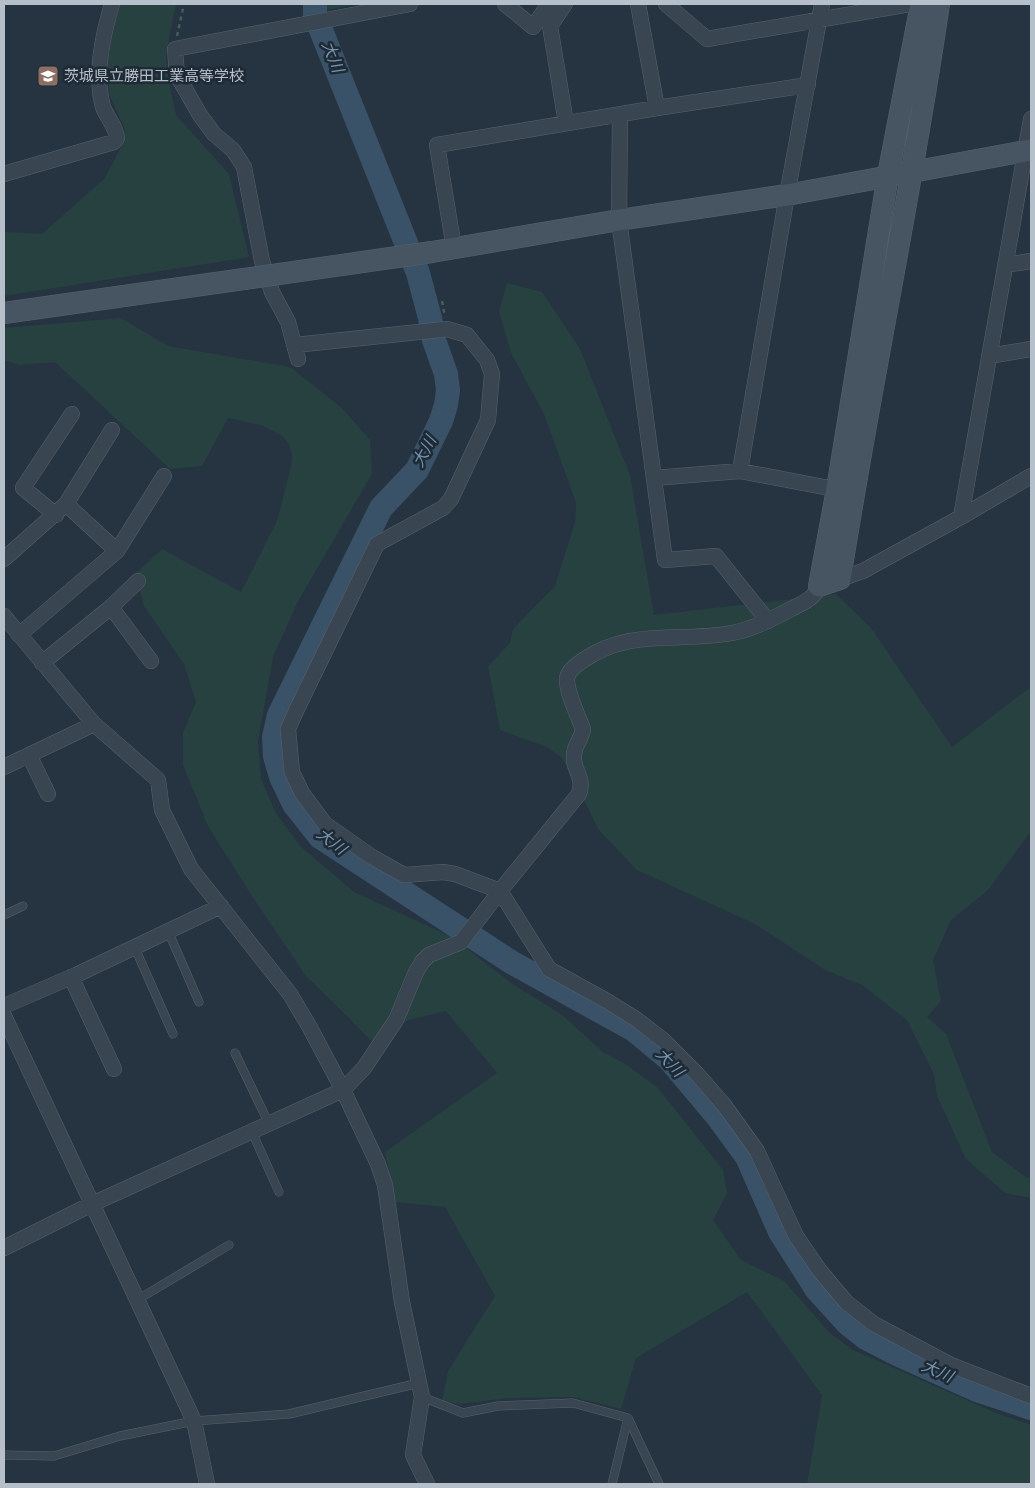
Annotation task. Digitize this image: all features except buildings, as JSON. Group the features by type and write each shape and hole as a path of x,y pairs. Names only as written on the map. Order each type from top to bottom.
{"street":[{"path":"4,174 114,142 117,138 117,132 103,108 100,70 104,30 112,4"},
{"path":"410,4 175,49 177,75 200,115 214,134 233,150 244,167 262,261 272,292 288,322 296,352 447,329 467,335 487,360 492,374 488,420 452,499 443,508 377,544 288,728 292,772 302,793 325,824 372,857 404,875 449,873 500,891 549,969 607,1001 636,1019 664,1040 724,1105 757,1151 796,1236 820,1271 846,1302 874,1324 950,1365 1031,1396"},
{"path":"505,4 533,26 550,4"},
{"path":"566,4 550,26 566,123"},
{"path":"638,4 656,108"},
{"path":"666,4 707,38 910,4"},
{"path":"740,471 822,4"},
{"path":"840,579 845,491 888,175 920,4"},
{"path":"4,1248 92,1204 344,1090 364,1068 396,1020 422,962 429,955 461,942 579,794 581,780 573,754 583,729 567,681 568,676 577,664 592,654 632,640 721,634 745,630 768,621 805,602 816,594 845,491 913,171 939,4"},
{"path":"454,248 437,145 656,108 808,85"},
{"path":"620,115 619,220 664,560 716,556 768,621"},
{"path":"960,517 1005,265 1029,150 1031,119"},
{"path":"4,313 432,252 619,220 787,195 1029,150"},
{"path":"1005,265 1031,261"},
{"path":"989,356 1031,349"},
{"path":"72,414 23,488 61,509 117,551"},
{"path":"4,559 61,509 112,430"},
{"path":"654,478 740,471 845,491"},
{"path":"20,635 117,551 164,476"},
{"path":"819,586 863,571 1031,476"},
{"path":"42,663 111,607 138,581"},
{"path":"111,607 151,661"},
{"path":"4,616 94,724 158,780 162,810 191,870 290,994 344,1090 378,1164 385,1185 402,1302 420,1390 413,1455 427,1484"},
{"path":"6,761 29,755 94,724"},
{"path":"29,755 48,794"},
{"path":"4,1006 135,948 221,906"},
{"path":"72,977 114,1069"},
{"path":"4,1016 194,1421 207,1484"}],"lane":[{"path":"4,915 23,906"},
{"path":"168,931 199,1002"},
{"path":"135,948 173,1034"},
{"path":"235,1053 269,1124"},
{"path":"252,1132 279,1192"},
{"path":"137,1300 229,1245"},
{"path":"4,1455 54,1456 120,1436 194,1421 289,1414 420,1390 463,1413 498,1406 573,1403 628,1418 659,1484"},
{"path":"612,1484 628,1418"}],"path":[{"path":"175,49 184,4"}],"green space":[{"path":"121,4 176,4 166,55 168,78 176,115 229,174 249,257 4,296 4,232 42,234 105,178 123,143 125,130 109,94 108,61 112,30"},
{"path":"325,4 358,4 326,10"},
{"path":"507,283 542,292 580,349 630,475 654,615 836,594 871,628 952,747 1031,687 1031,831 988,890 951,920 933,960 941,1001 927,1017 946,1034 992,1152 1027,1178 1031,1177 1031,1198 1005,1193 966,1159 937,1096 934,1074 907,1020 862,985 825,970 755,924 637,870 598,829 562,758 547,747 500,730 488,666 510,643 513,629 555,586 575,522 576,503 544,414 511,353 499,311"},
{"path":"121,318 168,346 290,367 342,408 370,440 372,474 297,603 273,657 258,742 261,779 276,813 300,846 354,892 452,937 514,985 561,1014 603,1052 624,1063 658,1088 723,1170 727,1193 713,1220 741,1260 784,1281 829,1332 851,1349 996,1413 1031,1425 1031,1484 807,1484 822,1395 747,1292 636,1358 621,1409 574,1397 507,1398 460,1404 442,1401 448,1371 495,1296 445,1207 395,1202 385,1152 497,1073 446,1011 409,1020 371,1041 305,975 208,826 183,765 183,733 196,702 184,664 144,606 135,574 162,549 241,592 277,521 292,456 289,444 281,435 261,425 228,418 202,466 170,469 55,362 20,365 4,360 4,328"}],"waterway":[{"name":"大川","path":"315,4 315,15 418,273 434,340 446,374 448,390 441,421 417,470 381,508 279,715 274,737 275,756 281,777 294,804 320,837 511,962 634,1030 669,1059 717,1116 747,1157 780,1232 817,1290 847,1323 866,1338 897,1354 977,1390 1031,1408"}],"place":[{"name":"茨城県立勝田工業高等学校","path":"48,76"}]}
